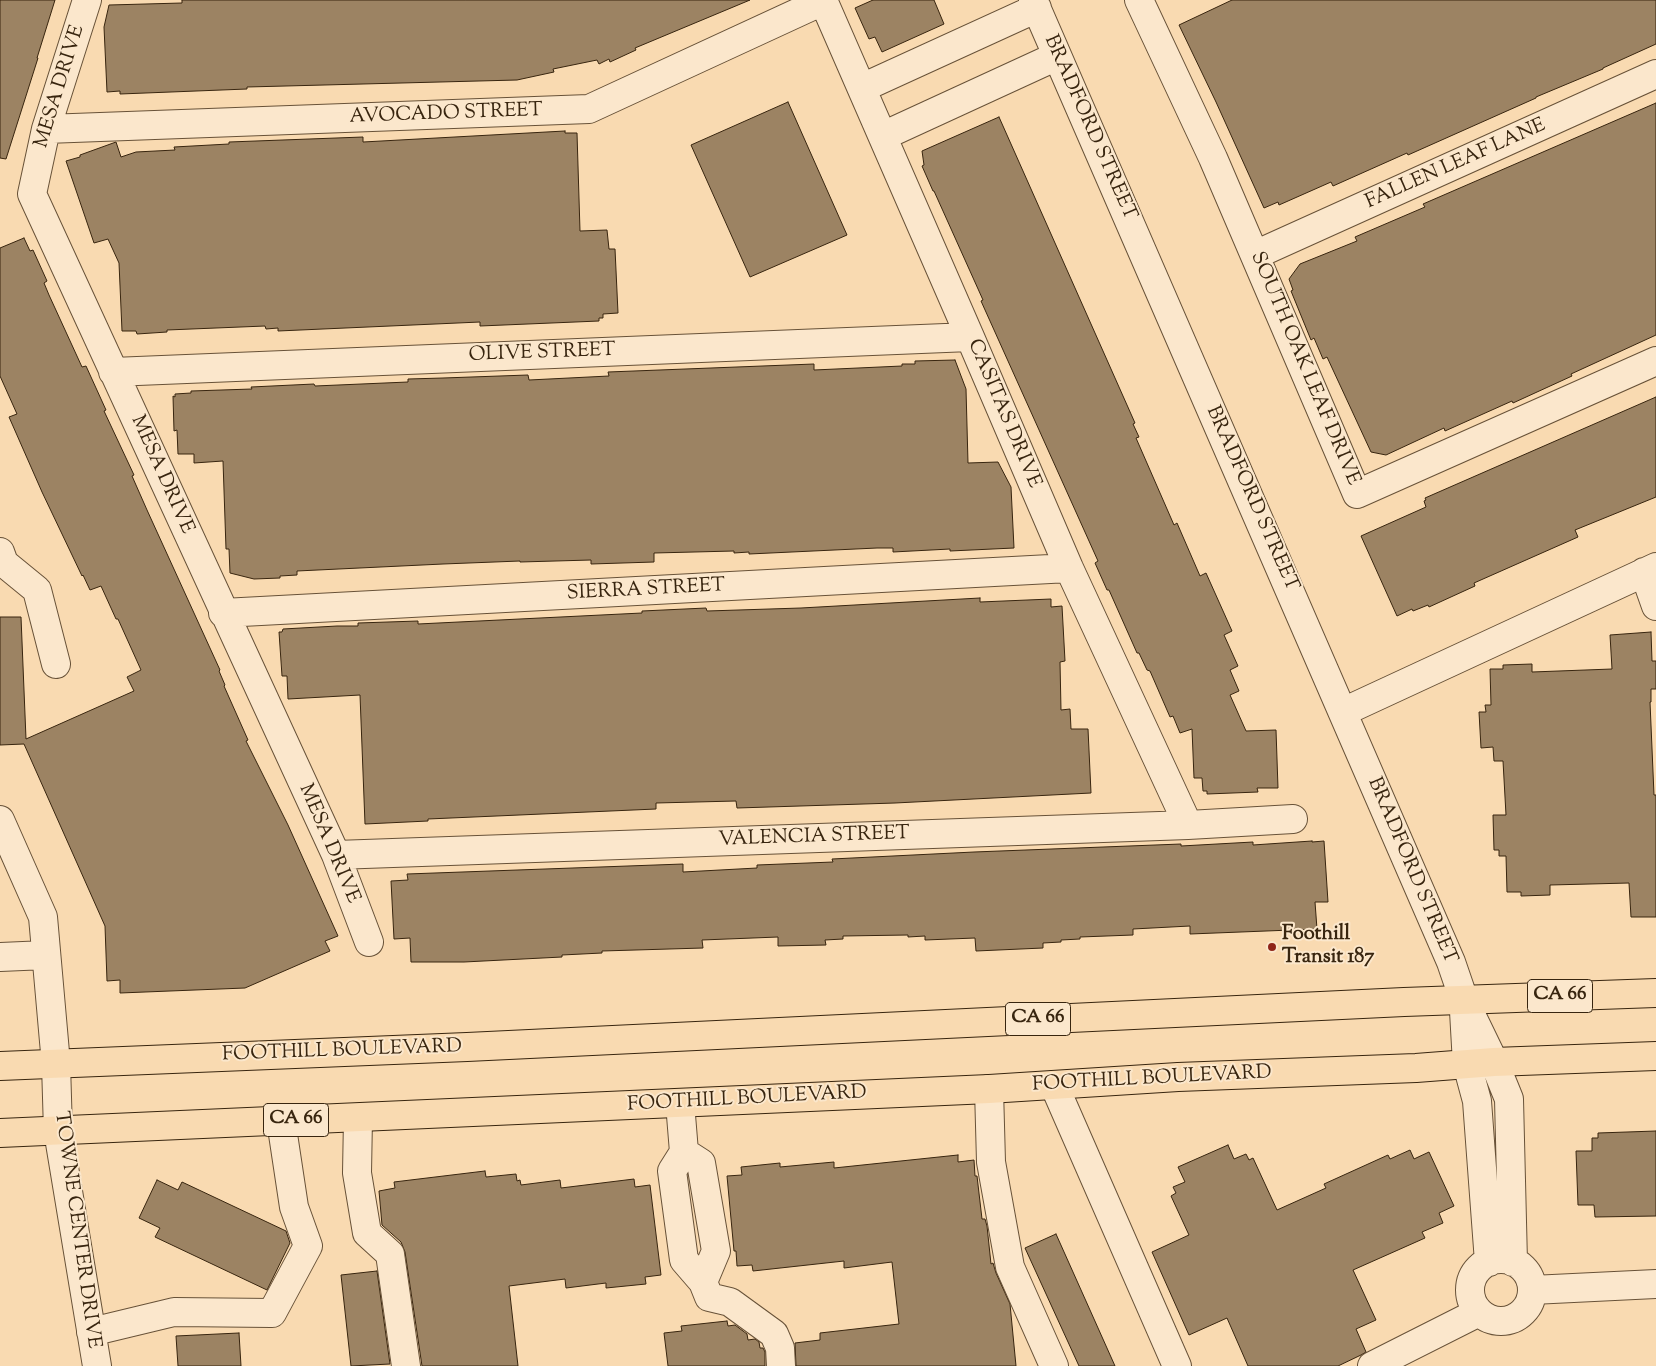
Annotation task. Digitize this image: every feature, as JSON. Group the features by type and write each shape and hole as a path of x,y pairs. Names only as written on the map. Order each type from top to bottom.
{"main road":[{"name":"CA 66","path":"1464,1000 1656,993"},
{"name":"FOOTHILL BOULEVARD","path":"0,1066 467,1047 732,1033 1464,1000"},
{"name":"CA 66","path":"1494,1062 1656,1056"},
{"name":"FOOTHILL BOULEVARD","path":"0,1133 989,1089 1178,1078 1416,1068 1494,1062"}],"street":[{"name":"MESA DRIVE","path":"87,0 46,129 32,194 223,613 336,854 369,942"},
{"name":"AVOCADO STREET","path":"46,129 589,109 823,0"},
{"name":"CASITAS DRIVE","path":"823,0 1069,568 1188,825"},
{"name":"SOUTH OAK LEAF DRIVE","path":"1143,1 1213,158 1357,494 1656,361"},
{"path":"862,88 1035,4"},
{"name":"BRADFORD STREET","path":"1035,4 1451,962 1464,1000"},
{"path":"883,136 1057,56"},
{"name":"FALLEN LEAF LANE","path":"1255,255 1656,74"},
{"name":"OLIVE STREET","path":"113,372 970,337"},
{"path":"0,552 4,563 37,590 56,664"},
{"name":"SIERRA STREET","path":"223,613 1069,568"},
{"path":"1343,712 1650,569 1656,606"},
{"name":"VALENCIA STREET","path":"336,854 1188,825 1293,819"},
{"name":"TOWNE CENTER DRIVE","path":"0,820 43,917 56,1064 58,1131 97,1366"},
{"path":"0,957 46,955"},
{"path":"1464,1000 1494,1062 1509,1099 1501,1262"},
{"path":"1464,1000 1467,1064 1477,1101 1501,1262"},
{"path":"1054,1085 1177,1366"},
{"path":"989,1089 991,1162 1010,1267 1054,1366"},
{"path":"680,1103 684,1152 701,1163 716,1251 703,1282 709,1297 730,1302 774,1334 780,1348 781,1366"},
{"path":"358,1118 357,1173 367,1233 390,1254 406,1366"},
{"path":"91,1332 174,1312 272,1312 308,1246 294,1207 281,1121"},
{"path":"1501,1262 1527,1273 1532,1290 1526,1310 1508,1321 1488,1318 1479,1312 1473,1304 1470,1295 1474,1275 1481,1267 1501,1262"},
{"path":"1532,1290 1656,1284"},
{"path":"1372,1366 1479,1312"}],"building":[{"path":"0,0 55,0 6,159 0,158"},
{"path":"182,0 750,0 635,48 636,50 610,62 609,59 599,64 597,60 553,69 554,72 517,80 247,87 247,89 120,94 120,91 107,92 104,27 109,5 182,3"},
{"path":"873,0 934,0 944,24 882,52 875,37 869,39 855,8"},
{"path":"1232,0 1656,0 1656,44 1408,155 1407,153 1333,186 1331,182 1279,205 1278,202 1264,208 1179,25"},
{"path":"788,102 847,235 750,277 691,145"},
{"path":"1656,103 1656,335 1513,403 1512,401 1445,431 1444,428 1386,455 1371,452 1327,357 1323,359 1314,338 1311,340 1291,291 1293,290 1289,279 1300,264 1357,241 1355,237 1425,207 1423,204"},
{"path":"999,117 1135,423 1133,424 1139,437 1136,438 1174,525 1177,523 1200,576 1206,573 1232,631 1224,635 1238,666 1230,670 1239,691 1230,695 1246,731 1276,730 1278,788 1257,788 1258,792 1207,794 1207,791 1203,791 1202,778 1194,778 1192,729 1180,733 1173,716 1170,717 1150,671 1147,670 1139,653 1137,653 1095,563 1098,561 922,166 924,165 922,151"},
{"path":"565,131 565,133 577,133 580,231 607,230 609,249 615,249 618,313 603,314 603,318 599,318 599,321 480,326 480,322 278,331 278,328 266,329 265,326 167,330 167,332 137,334 136,331 122,331 119,263 108,239 94,243 66,161 116,142 121,157 136,152 175,150 174,147 229,144 229,142 363,137 363,142"},
{"path":"24,238 30,251 33,250 47,281 44,283 82,367 86,366 106,410 104,411 134,475 132,476 220,670 224,686 248,740 246,741 288,825 338,936 325,941 330,951 245,988 120,993 120,980 107,981 105,926 24,744 0,745 0,617 21,617 26,739 134,691 127,677 141,670 101,586 90,590 82,576 9,417 17,414 0,376 0,248"},
{"path":"955,360 966,389 968,463 998,462 1011,487 1014,548 893,552 893,548 877,548 749,554 749,552 734,553 734,551 654,553 654,562 591,564 591,560 443,564 297,571 297,575 254,579 230,573 229,549 226,549 223,461 194,463 194,454 178,454 177,430 174,431 173,396 175,397 175,394 191,393 191,391 314,384 315,386 408,382 408,379 528,375 529,380 609,376 608,372 814,364 814,370 902,366 902,364 915,364 915,361"},
{"path":"1656,397 1656,497 1575,530 1578,537 1474,583 1475,586 1429,607 1428,605 1413,611 1412,609 1397,616 1361,536 1426,507 1425,498"},
{"path":"980,598 980,602 1051,599 1051,607 1062,606 1065,661 1060,662 1061,710 1070,709 1071,729 1088,729 1091,793 895,803 737,808 736,801 656,803 656,809 428,819 428,821 365,824 360,695 288,699 287,676 282,676 279,632 282,632 283,629 358,626 358,623 418,621 418,624 706,608 707,611 801,608"},
{"path":"1651,632 1652,661 1656,661 1656,689 1651,689 1650,702 1654,795 1656,795 1656,917 1631,917 1629,883 1550,885 1550,895 1521,896 1521,892 1507,892 1506,856 1499,856 1499,850 1494,850 1493,815 1506,815 1503,761 1494,761 1493,747 1481,748 1479,712 1486,712 1485,705 1491,705 1490,669 1503,669 1503,665 1532,664 1532,672 1612,669 1610,635"},
{"path":"1324,841 1328,902 1315,902 1317,929 1190,934 1190,926 1133,929 1133,935 1080,937 1080,939 1043,943 1043,948 976,951 975,938 925,940 925,936 908,937 908,935 843,936 843,939 825,940 826,945 778,946 778,937 702,940 703,948 602,951 602,953 562,955 562,957 464,962 411,962 410,938 394,939 391,881 408,880 407,874 683,864 683,872 757,868 757,865 833,862 832,859 974,852 1253,842 1253,845"},
{"path":"1656,1131 1656,1216 1595,1217 1594,1205 1578,1205 1576,1151 1592,1151 1592,1138 1598,1138 1598,1133"},
{"path":"1228,1145 1234,1159 1246,1154 1249,1160 1253,1158 1277,1210 1326,1188 1324,1184 1388,1155 1390,1159 1410,1150 1414,1159 1429,1152 1454,1206 1439,1213 1443,1223 1422,1232 1425,1238 1353,1270 1376,1320 1356,1329 1366,1352 1338,1366 1248,1366 1227,1318 1189,1335 1152,1252 1189,1235 1171,1196 1176,1193 1173,1187 1185,1182 1178,1167"},
{"path":"958,1155 958,1162 974,1160 982,1219 985,1219 987,1226 991,1264 993,1263 1010,1304 1016,1366 796,1366 795,1343 820,1340 820,1333 899,1324 892,1262 844,1268 844,1261 753,1271 752,1265 737,1266 727,1176 742,1175 741,1167 780,1163 780,1167 834,1162 834,1168"},
{"path":"485,1171 486,1177 516,1174 517,1181 520,1180 521,1185 560,1180 561,1188 634,1179 635,1187 650,1185 661,1275 645,1277 646,1284 606,1288 606,1283 566,1288 565,1279 509,1286 518,1366 422,1366 405,1252 401,1242 382,1225 379,1191 395,1188 394,1182"},
{"path":"157,1180 178,1190 182,1182 286,1231 290,1243 267,1290 155,1237 160,1228 139,1218"},
{"path":"1056,1234 1115,1366 1079,1366 1025,1248"},
{"path":"377,1271 390,1364 351,1366 341,1275"},
{"path":"727,1321 728,1326 735,1325 747,1334 748,1340 755,1339 759,1342 760,1348 763,1348 765,1352 765,1366 668,1366 664,1333 682,1331 681,1326"},
{"path":"239,1333 241,1366 178,1366 176,1336"}],"place":[{"name":"Foothill Transit 187","path":"1272,947"}]}
